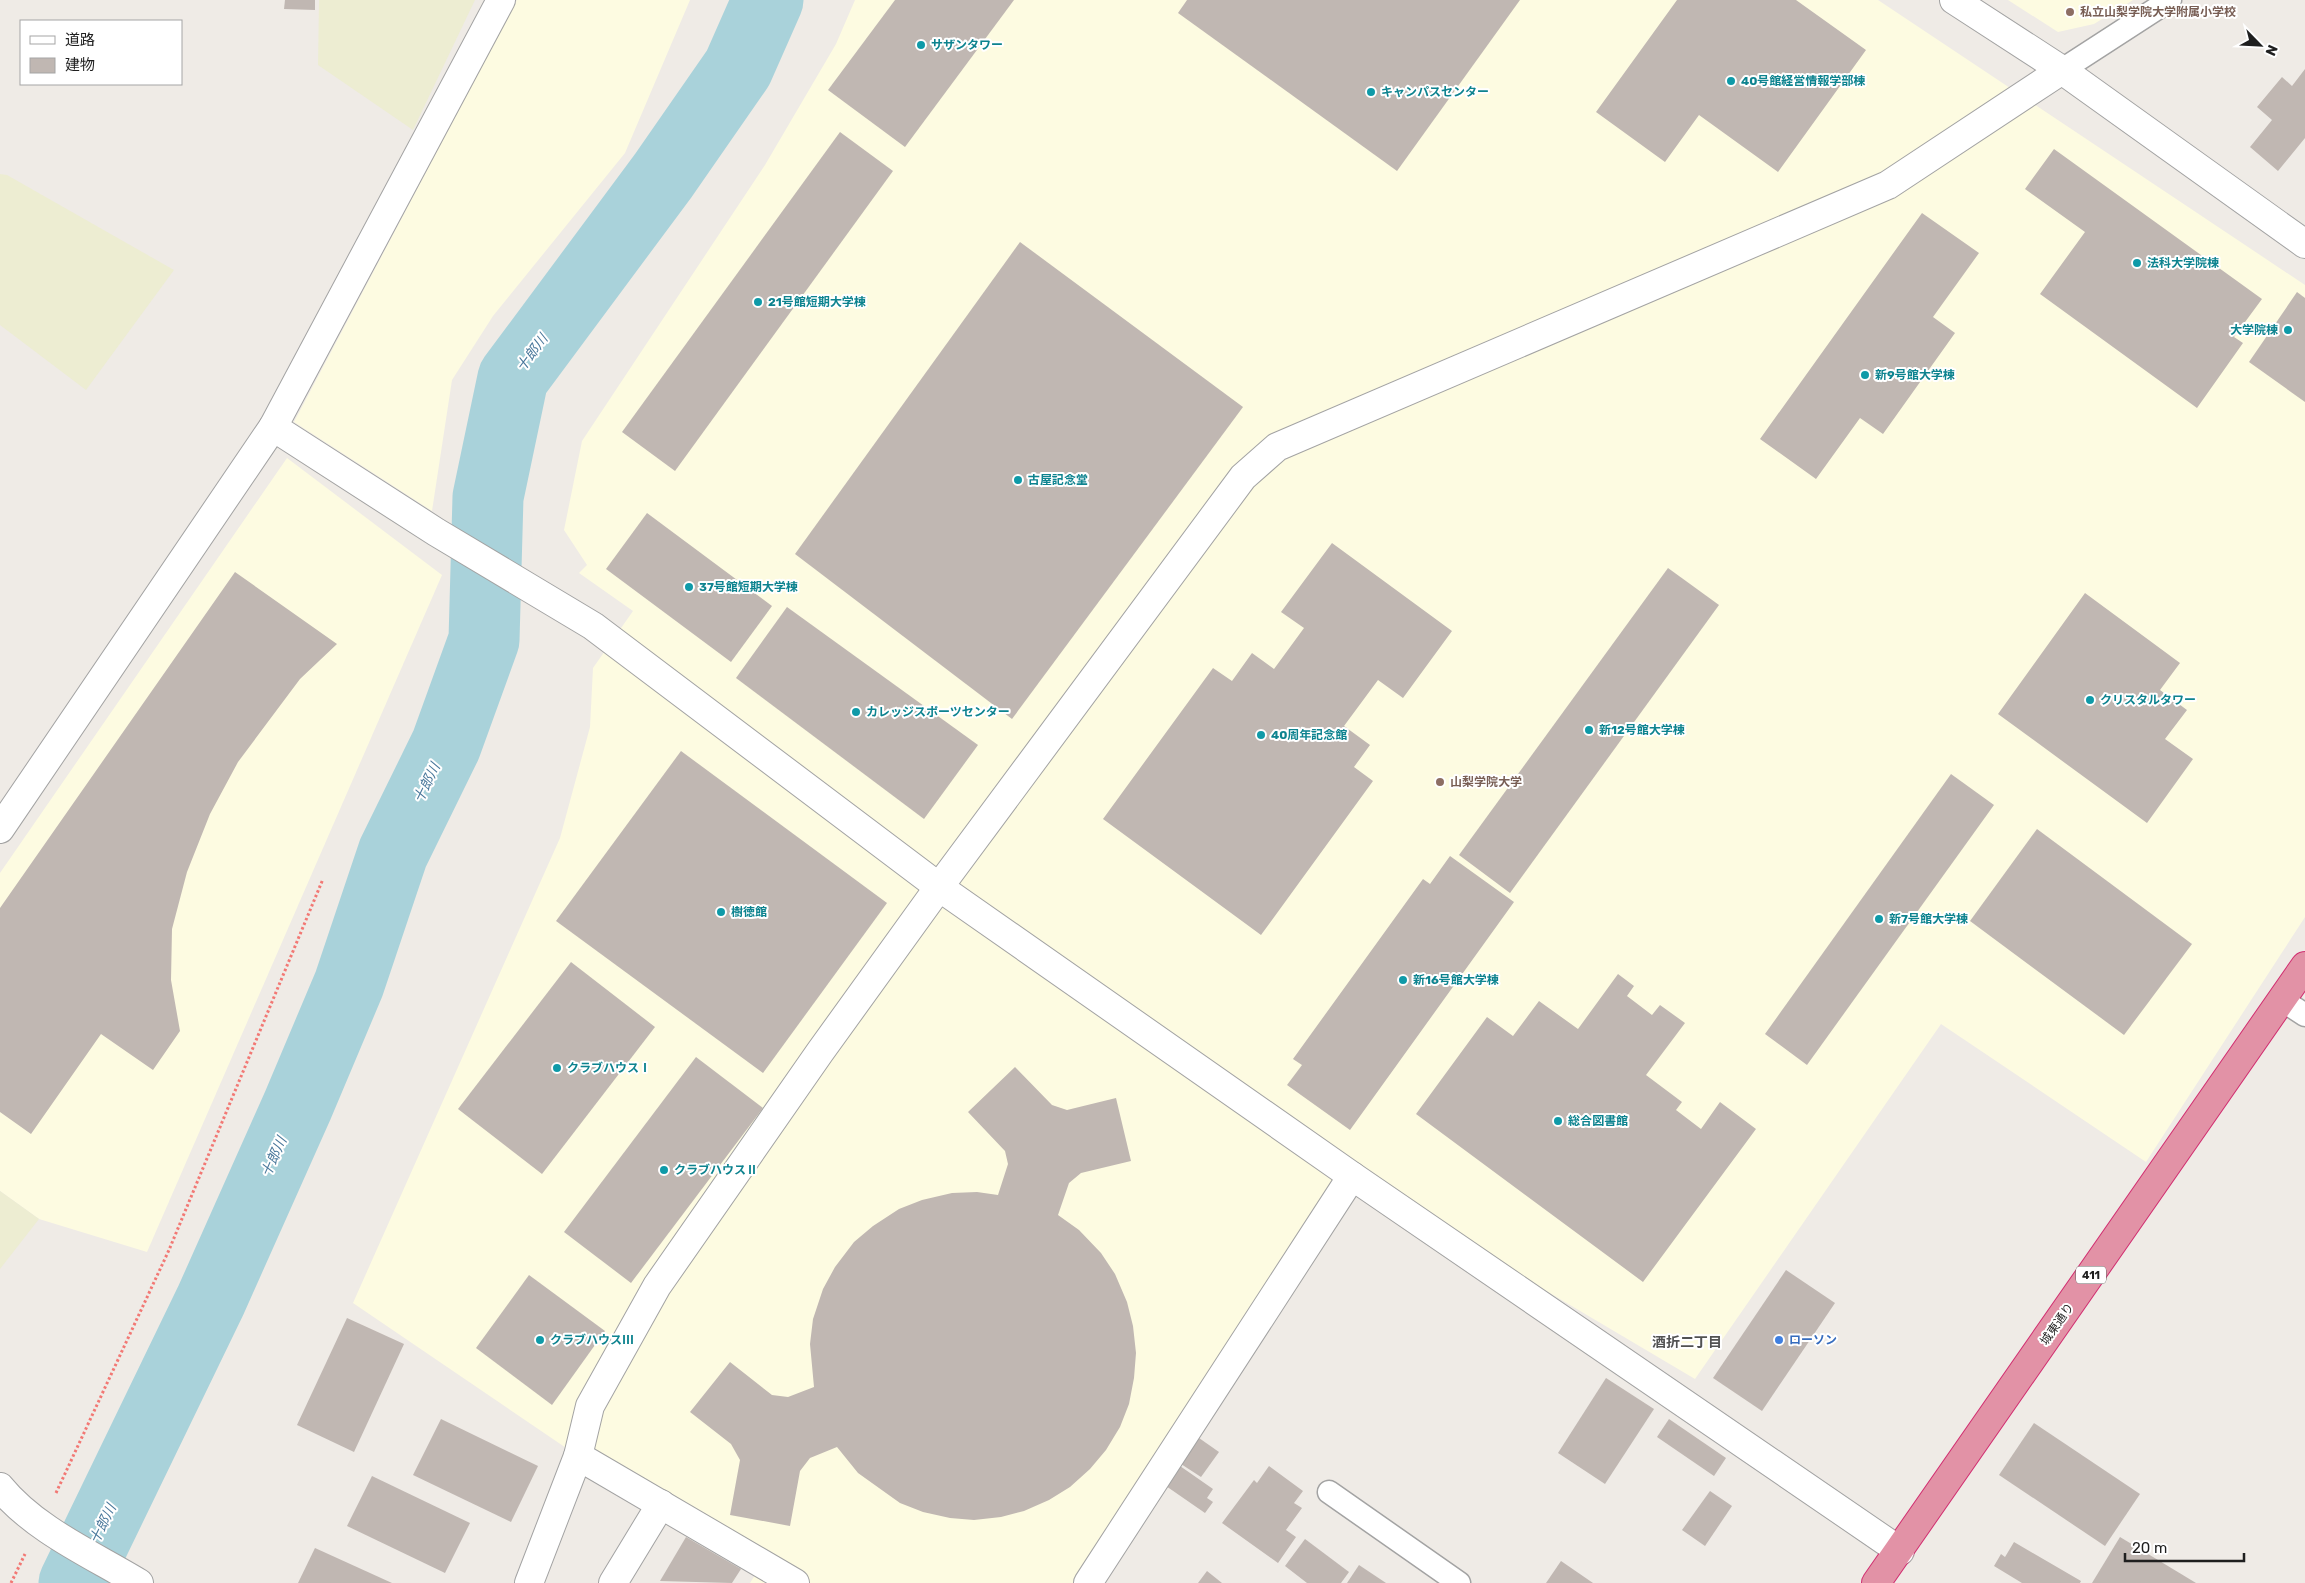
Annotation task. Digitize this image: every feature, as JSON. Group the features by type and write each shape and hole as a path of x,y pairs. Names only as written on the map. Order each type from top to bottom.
{"highway":[{"name":"城東通り","path":"1876,1583 2305,966"}],"street":[{"path":"0,829 273,427 501,0"},
{"path":"1954,0 2062,70 2305,244"},
{"path":"529,1583 578,1456 590,1406 657,1286 820,1052 939,887 1243,477 1277,448 1888,185 2062,70"},
{"path":"273,427 436,532 593,626 939,887 1352,1176 1900,1551"},
{"path":"1088,1583 1352,1176"},
{"path":"578,1456 795,1583"},
{"path":"0,1487 8,1497 45,1526 140,1583"},
{"path":"613,1583 661,1504"}],"lane":[{"path":"2062,70 2170,0"},
{"path":"2282,1000 2305,1015"},
{"path":"1329,1492 1459,1583"}],"path":[{"path":"11,1583 45,1526 62,1480 169,1250 323,879"}],"shaded area":[{"path":"517,0 690,0 625,153 493,316 452,380 432,511 294,422"},
{"name":"山梨学院大学","path":"855,0 1878,0 2305,285 2305,917 2146,1162 1941,1024 1695,1379 1352,1176 1088,1583 750,1583 762,1564 578,1456 353,1303 560,838 590,727 593,668 633,611 579,573 587,565 564,530 582,441 765,165 836,44"},
{"name":"私立山梨学院大学附属小学校","path":"2008,0 2133,0 2094,24 2058,32"},
{"path":"287,458 442,575 147,1252 39,1219 0,1191 0,873"}],"green space":[{"path":"319,0 475,0 413,130 318,65"},
{"path":"0,174 7,175 174,270 86,390 0,325"},
{"path":"0,1191 39,1219 0,1269"}],"building":[{"path":"285,0 315,0 315,10 284,9"},
{"name":"サザンタワー","path":"895,0 1014,0 905,147 828,90"},
{"name":"キャンパスセンター","path":"1187,0 1520,0 1397,171 1178,13"},
{"name":"40号館経営情報学部棟","path":"1677,0 1796,0 1866,50 1778,172 1699,115 1665,162 1596,112"},
{"path":"2305,69 2305,138 2278,171 2250,147 2272,120 2257,107 2282,77 2292,86"},
{"name":"21号館短期大学棟","path":"840,132 893,171 675,471 622,432"},
{"name":"法科大学院棟","path":"2054,149 2262,299 2234,337 2243,343 2197,408 2040,294 2085,232 2025,189"},
{"name":"新9号館大学棟","path":"1922,213 1979,253 1933,317 1955,333 1883,434 1860,418 1816,479 1760,439"},
{"name":"古屋記念堂","path":"1020,242 1243,407 1012,719 795,554"},
{"name":"大学院棟","path":"2297,292 2305,298 2305,402 2249,362"},
{"name":"37号館短期大学棟","path":"647,513 772,606 731,662 606,569"},
{"name":"40周年記念館","path":"1332,543 1452,631 1403,698 1378,680 1344,726 1370,745 1354,767 1373,781 1261,935 1103,819 1213,668 1232,681 1252,653 1274,669 1304,628 1281,612"},
{"name":"新12号館大学棟","path":"1668,568 1719,605 1510,893 1459,855"},
{"path":"235,572 337,644 300,679 238,762 210,814 187,872 172,929 171,980 180,1031 153,1070 101,1034 31,1134 0,1112 0,908"},
{"name":"クリスタルタワー","path":"2085,593 2180,663 2160,690 2187,710 2165,739 2193,759 2147,823 1998,714"},
{"name":"カレッジスポーツセンター","path":"787,607 978,745 924,819 736,678"},
{"name":"樹徳館","path":"681,751 887,903 763,1073 556,921"},
{"name":"新7号館大学棟","path":"1951,774 1994,805 1807,1065 1765,1034"},
{"path":"2037,829 2192,944 2124,1035 1970,921"},
{"name":"新16号館大学棟","path":"1450,856 1514,902 1350,1130 1287,1085 1302,1065 1293,1059 1423,879 1430,884"},
{"name":"クラブハウスⅠ","path":"571,962 655,1027 542,1174 458,1109"},
{"name":"総合図書館","path":"1618,974 1634,986 1627,996 1652,1015 1660,1005 1685,1023 1646,1075 1682,1102 1676,1110 1701,1129 1720,1102 1756,1129 1643,1282 1416,1114 1487,1017 1513,1036 1539,1001 1578,1029"},
{"name":"クラブハウスⅡ","path":"696,1057 763,1108 631,1283 564,1232"},
{"path":"1015,1067 1052,1105 1067,1110 1116,1098 1131,1161 1081,1173 1069,1183 1058,1215 1079,1230 1101,1253 1115,1274 1127,1302 1133,1326 1136,1353 1129,1404 1120,1427 1106,1450 1090,1469 1070,1487 1049,1500 1024,1511 1001,1517 974,1520 950,1518 923,1512 900,1503 858,1473 837,1447 810,1458 800,1471 790,1526 730,1515 740,1460 731,1444 690,1412 730,1362 772,1395 788,1397 814,1387 810,1344 813,1319 823,1289 835,1267 854,1242 873,1226 899,1209 922,1200 952,1193 977,1192 998,1195 1008,1164 1005,1151 968,1112"},
{"path":"1786,1270 1835,1303 1762,1411 1713,1378"},
{"name":"クラブハウスⅢ","path":"529,1275 605,1331 552,1405 476,1348"},
{"path":"347,1318 404,1344 354,1452 297,1425"},
{"path":"1606,1378 1654,1409 1605,1484 1558,1453"},
{"path":"441,1419 538,1466 511,1522 413,1475"},
{"path":"1669,1419 1726,1458 1714,1476 1657,1437"},
{"path":"2034,1423 2140,1494 2105,1546 1999,1475"},
{"path":"1199,1438 1219,1452 1201,1477 1181,1464"},
{"path":"1180,1466 1213,1489 1207,1498 1213,1502 1205,1513 1166,1486"},
{"path":"1269,1466 1303,1491 1294,1503 1302,1508 1286,1530 1296,1537 1278,1563 1222,1523 1254,1480 1257,1483"},
{"path":"372,1476 470,1523 445,1573 347,1526"},
{"path":"1710,1491 1732,1506 1705,1546 1682,1530"},
{"path":"686,1537 741,1569 732,1583 660,1581"},
{"path":"2120,1537 2196,1583 2092,1583"},
{"path":"1305,1539 1349,1572 1341,1583 1307,1583 1285,1566"},
{"path":"2014,1542 2081,1581 2080,1583 2022,1583 1994,1566 2001,1554 2005,1557"},
{"path":"315,1548 392,1583 298,1583"},
{"path":"1561,1561 1593,1583 1546,1583"},
{"path":"1359,1565 1386,1583 1347,1583"},
{"path":"1207,1571 1222,1583 1198,1583"}],"waterway":[{"name":"十郎川","path":"74,1583 211,1300 298,1105 349,984 393,853 446,745 484,640 488,497 513,378 663,176 738,68 768,0"}],"place":[{"name":"私立山梨学院大学附属小学校","path":"2070,12"},
{"name":"サザンタワー","path":"921,45"},
{"name":"40号館経営情報学部棟","path":"1731,81"},
{"name":"キャンパスセンター","path":"1371,92"},
{"name":"法科大学院棟","path":"2137,263"},
{"name":"21号館短期大学棟","path":"758,302"},
{"name":"大学院棟","path":"2288,330"},
{"name":"新9号館大学棟","path":"1865,375"},
{"name":"古屋記念堂","path":"1018,480"},
{"name":"37号館短期大学棟","path":"689,587"},
{"name":"クリスタルタワー","path":"2090,700"},
{"name":"カレッジスポーツセンター","path":"856,712"},
{"name":"新12号館大学棟","path":"1589,730"},
{"name":"40周年記念館","path":"1261,735"},
{"name":"山梨学院大学","path":"1440,782"},
{"name":"樹徳館","path":"721,912"},
{"name":"新7号館大学棟","path":"1879,919"},
{"name":"新16号館大学棟","path":"1403,980"},
{"name":"クラブハウスⅠ","path":"557,1068"},
{"name":"総合図書館","path":"1558,1121"},
{"name":"クラブハウスⅡ","path":"664,1170"},
{"name":"クラブハウスⅢ","path":"540,1340"},
{"name":"ローソン","path":"1779,1340"}],"district":[{"name":"酒折二丁目","path":"1687,1342"}]}
